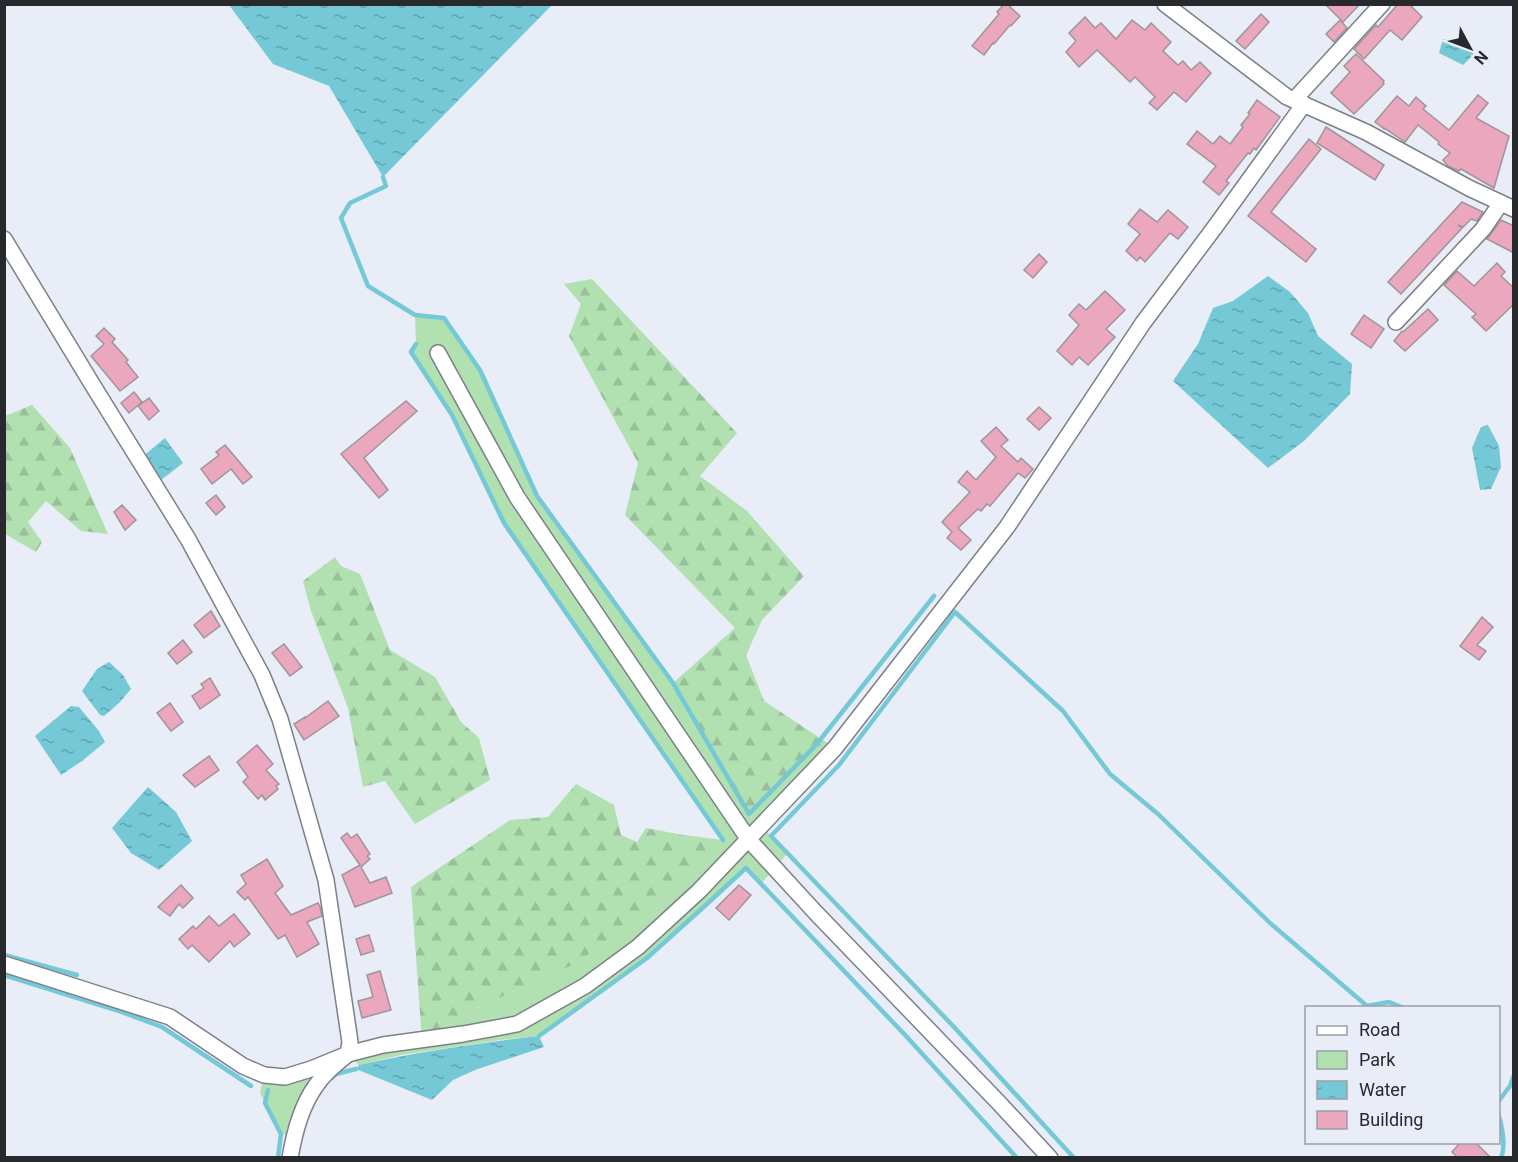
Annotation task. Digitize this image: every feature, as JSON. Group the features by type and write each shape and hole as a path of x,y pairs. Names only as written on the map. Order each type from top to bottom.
{"street":[{"path":"1165,4 1287,97 1366,132 1507,206 1396,322"},
{"path":"4,964 170,1017 243,1066 264,1075 285,1077 383,1044 463,1034 517,1024 585,986 638,947 699,891 835,748 1006,527 1143,323 1222,217 1299,102 1382,4"},
{"path":"4,239 188,539 262,675 280,719 326,880 350,1042 348,1054 314,1087 294,1136 290,1158"},
{"path":"438,353 517,497 749,840 1050,1158"}],"green space":[{"path":"592,279 737,433 700,476 747,511 804,576 762,620 746,655 764,701 835,748 762,826 749,814 673,683 735,628 625,515 638,463 569,336 581,304 564,284"},
{"path":"415,315 444,318 480,370 537,496 673,683 749,814 787,854 761,884 745,868 647,958 539,1036 401,1055 359,1065 348,1054 383,1045 422,1040 483,1005 575,964 702,872 722,840 504,523 452,415 411,352 416,344"},
{"path":"32,405 70,448 108,534 81,531 46,501 28,522 42,542 36,552 5,534 5,416"},
{"path":"335,557 341,566 360,574 390,650 435,677 461,722 479,738 490,780 415,824 385,781 363,787 348,708 311,611 303,581"},
{"path":"576,784 614,805 621,835 637,842 646,828 723,840 702,872 575,964 483,1005 422,1040 411,887 510,820 548,817"},
{"path":"348,1054 314,1087 294,1136 281,1134 260,1093 264,1075 285,1077"}],"water":[{"path":"229,5 552,5 383,177 329,86 273,64"},
{"path":"1443,39 1462,42 1474,54 1463,65 1439,53"},
{"path":"1268,276 1290,292 1308,313 1318,336 1352,364 1350,394 1304,441 1268,468 1173,381 1198,344 1213,308 1233,301"},
{"path":"1488,425 1499,446 1501,467 1491,489 1480,490 1472,448 1481,427"},
{"path":"165,438 183,463 160,481 142,457"},
{"path":"109,662 123,675 131,689 104,716 100,715 82,691 97,669"},
{"path":"71,706 79,707 105,742 61,775 35,736"},
{"path":"148,787 176,812 192,841 159,870 131,853 112,828"},
{"path":"539,1036 544,1047 475,1070 453,1080 432,1100 356,1069 359,1065 404,1056"}],"building":[{"path":"1004,4 1020,16 984,55 972,46 999,14 997,12"},
{"path":"1325,4 1360,4 1343,22"},
{"path":"1398,4 1409,4 1422,17 1402,40 1390,30 1364,59 1354,49"},
{"path":"1261,14 1269,22 1245,49 1236,41"},
{"path":"1085,17 1095,28 1101,23 1116,39 1132,20 1145,30 1151,23 1171,42 1163,51 1178,65 1183,61 1191,70 1200,62 1211,73 1186,102 1174,92 1157,110 1149,103 1155,97 1135,77 1130,82 1097,50 1079,67 1066,52 1076,41 1069,33"},
{"path":"1340,20 1347,28 1334,42 1326,34"},
{"path":"1356,54 1384,81 1384,84 1354,114 1331,93 1350,72 1344,66"},
{"path":"1478,95 1488,103 1476,118 1509,136 1494,188 1461,169 1459,171 1448,166 1443,160 1450,153 1418,125 1405,142 1375,122 1397,96 1409,106 1416,97 1426,106 1423,109 1449,130"},
{"path":"1257,100 1280,117 1256,150 1254,148 1250,154 1248,153 1226,181 1229,183 1219,195 1203,182 1216,166 1187,144 1197,131 1213,144 1220,136 1230,144 1243,127 1241,125"},
{"path":"1326,127 1384,165 1375,180 1317,143"},
{"path":"1309,139 1321,149 1271,212 1316,249 1306,262 1248,216"},
{"path":"1462,202 1483,212 1477,221 1471,219 1463,227 1458,225 1462,228 1401,294 1388,282"},
{"path":"1140,209 1157,222 1168,210 1188,227 1178,239 1170,233 1145,262 1140,257 1137,261 1126,251 1140,234 1128,224"},
{"path":"1501,220 1514,226 1514,253 1487,239"},
{"path":"1039,254 1047,262 1033,278 1024,270"},
{"path":"1497,263 1505,272 1501,276 1514,288 1514,304 1486,331 1472,317 1476,314 1444,285 1457,271 1474,286"},
{"path":"1105,291 1125,310 1106,329 1115,337 1088,365 1079,357 1072,365 1057,351 1079,325 1069,315 1079,304 1086,310"},
{"path":"1428,309 1438,320 1405,351 1394,341"},
{"path":"1364,315 1384,329 1371,348 1351,334"},
{"path":"104,328 115,339 112,342 128,360 126,362 138,377 120,391 91,356 104,344 96,336"},
{"path":"134,392 142,402 129,413 121,403"},
{"path":"149,398 159,411 149,420 138,406"},
{"path":"406,401 417,411 364,458 388,490 379,498 341,454"},
{"path":"1039,407 1051,418 1039,430 1027,419"},
{"path":"996,427 1008,440 1001,446 1018,462 1021,458 1033,469 1025,478 1018,473 990,506 987,504 981,511 978,509 958,528 971,540 961,550 947,538 952,532 942,522 970,492 958,482 967,471 976,480 996,457 981,441"},
{"path":"225,445 252,477 243,484 231,469 212,484 201,469 219,455 216,452"},
{"path":"216,495 225,507 216,515 206,503"},
{"path":"122,505 136,520 125,530 114,512"},
{"path":"211,611 220,626 204,638 194,625"},
{"path":"1482,617 1493,627 1477,645 1486,651 1479,660 1460,646"},
{"path":"183,640 192,652 177,664 168,653"},
{"path":"284,644 302,667 290,676 272,653"},
{"path":"210,678 220,695 200,709 192,696 204,688 201,684"},
{"path":"328,701 339,716 304,740 294,724"},
{"path":"170,703 183,722 171,731 157,713"},
{"path":"257,745 273,764 266,770 279,784 276,786 278,789 265,800 262,795 258,799 243,782 248,777 237,762"},
{"path":"209,756 219,770 195,787 183,775"},
{"path":"347,833 351,838 357,834 370,854 367,856 370,859 361,867 370,883 386,877 392,893 355,907 342,875 360,865 341,838"},
{"path":"267,859 283,886 275,893 291,915 318,903 320,907 322,916 307,922 319,944 297,957 285,935 278,939 248,897 245,900 237,892 246,884 241,875"},
{"path":"181,885 193,898 183,908 179,904 170,916 158,907"},
{"path":"739,885 751,895 729,920 716,908"},
{"path":"234,914 250,934 234,947 230,941 209,962 192,945 188,949 179,939 193,926 196,929 209,916 219,926"},
{"path":"369,935 374,951 361,955 356,939"},
{"path":"380,971 391,1010 362,1018 358,1001 373,997 367,975"},
{"path":"1459,1144 1477,1144 1491,1158 1458,1158 1452,1152"}],"waterway":[{"path":"383,177 386,186 350,203 341,218 368,286 415,315 444,318 480,370 537,496 673,683 749,814 816,745 934,596"},
{"path":"416,344 411,352 452,415 504,523 723,840"},
{"path":"1074,1158 954,1027 771,836 839,765 955,612 1063,711 1110,774 1158,814 1270,923 1367,1006"},
{"path":"539,1036 647,958 746,868 906,1036 1017,1158"},
{"path":"4,955 77,975"},
{"path":"4,975 162,1027 251,1086"},
{"path":"1367,1006 1389,1002 1399,1006"},
{"path":"332,1078 336,1074 356,1069"},
{"path":"1500,1099 1510,1086 1514,1075"},
{"path":"268,1090 265,1103 281,1134 278,1158"},
{"path":"1500,1122 1503,1141 1501,1158"}]}
